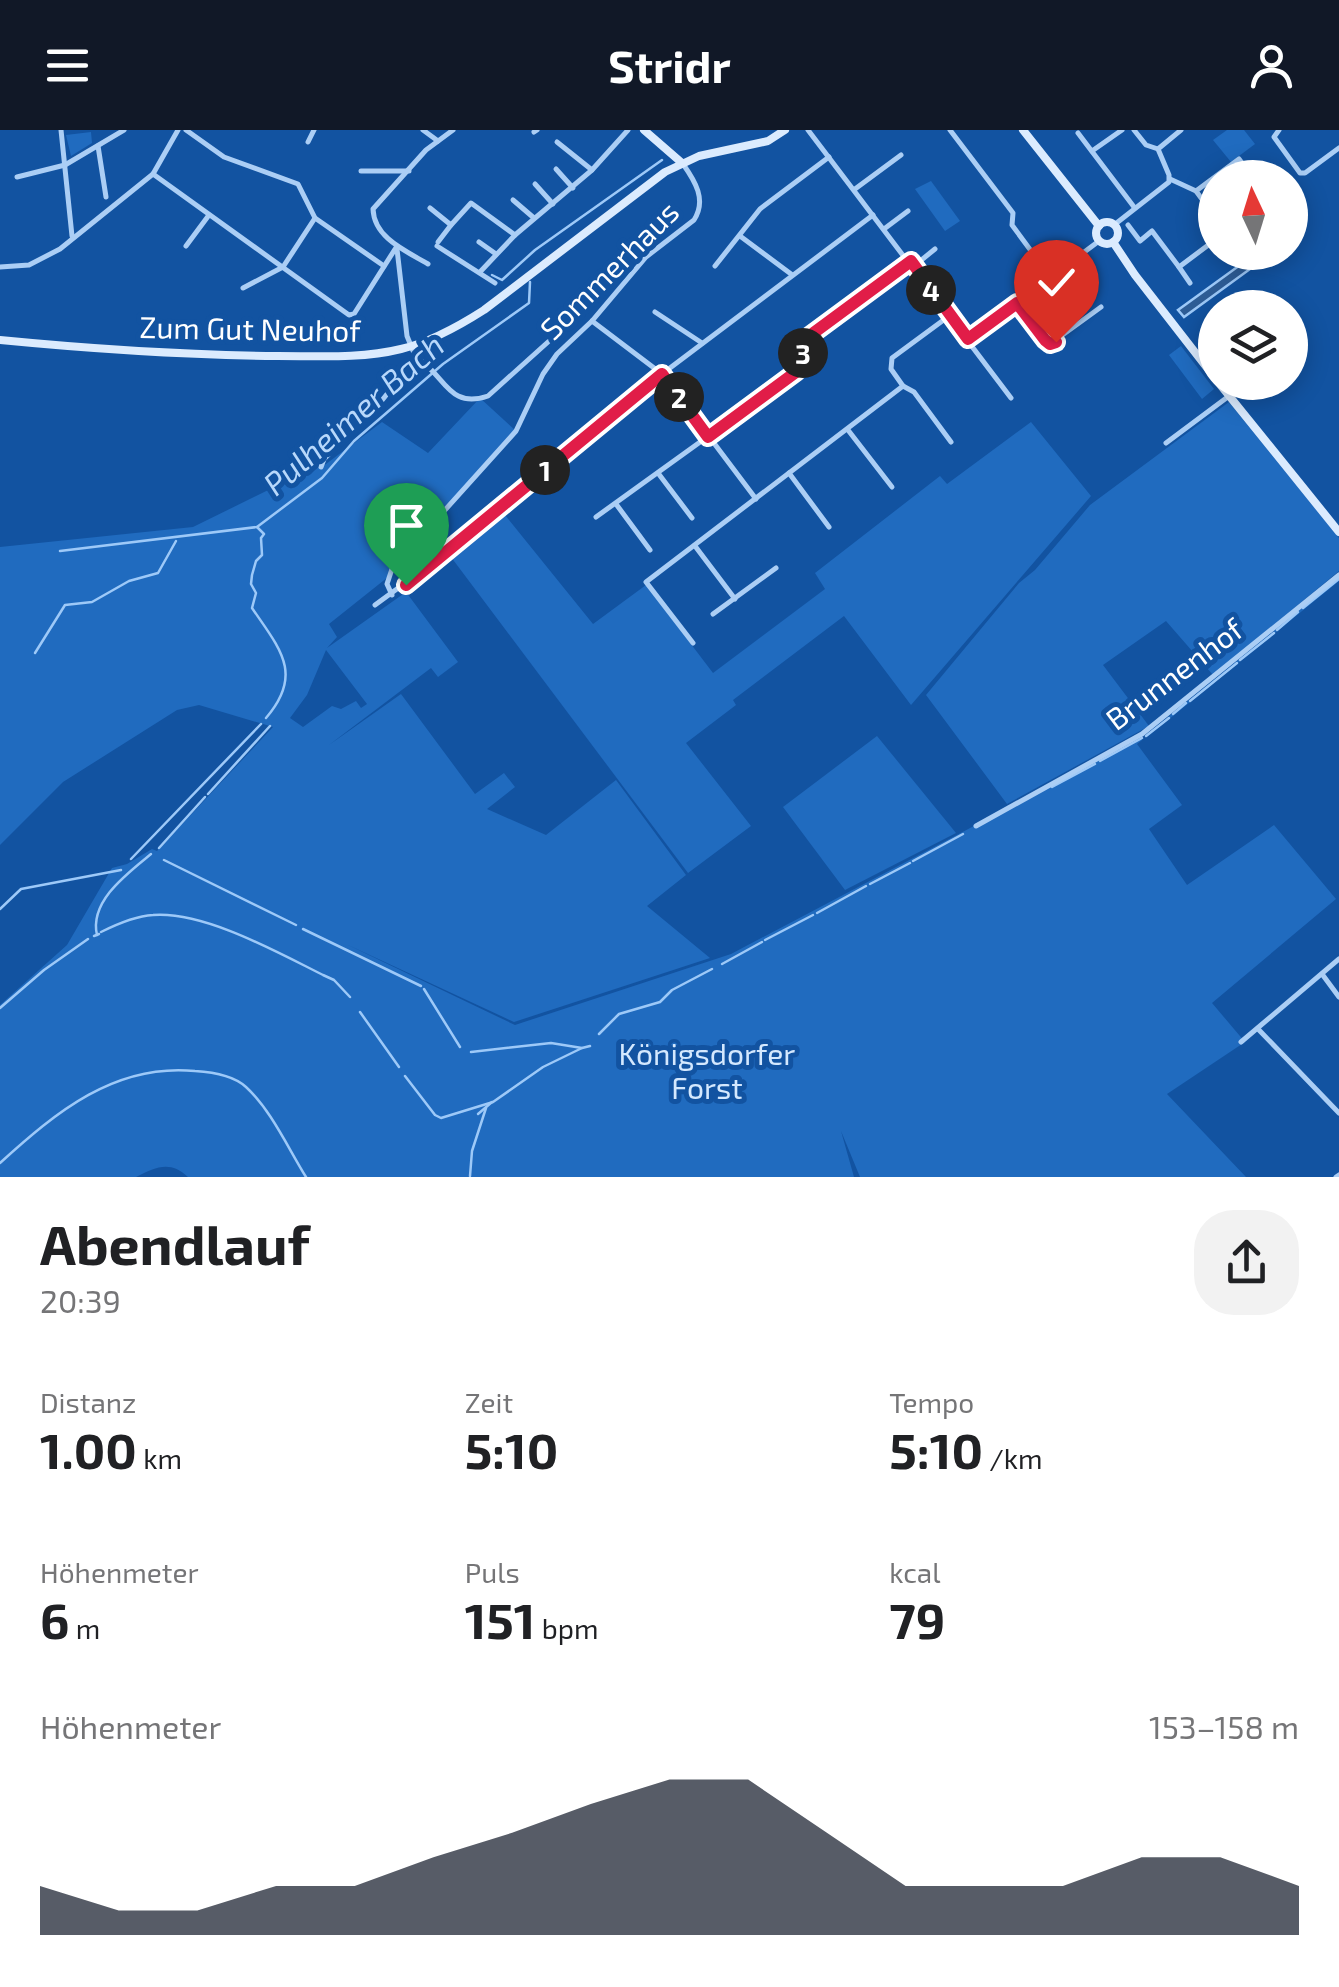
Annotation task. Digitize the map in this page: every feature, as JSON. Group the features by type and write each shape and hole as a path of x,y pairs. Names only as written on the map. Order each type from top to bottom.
{"main road":[{"name":"Zum Gut Neuhof","path":"0,340 103,350 250,356 368,355 412,346 484,310 643,187 682,164 699,156 768,140 785,130"},
{"path":"1024,130 1099,226"},
{"path":"646,131 682,164"},
{"path":"1108,222 1114,226 1118,234 1113,242 1099,241 1099,226 1108,222"},
{"path":"1113,242 1198,356"},
{"path":"1232,400 1339,532"}],"street":[{"path":"61,130 72,238"},
{"path":"17,177 65,165 124,130"},
{"path":"0,267 20,267 43,259 72,238 153,174 178,130"},
{"path":"186,130 224,157 298,184 314,218 384,266"},
{"path":"308,142 314,130"},
{"path":"423,130 438,141"},
{"path":"428,264 395,245 378,229 373,209 453,130"},
{"path":"480,272 516,235 592,170 628,130"},
{"path":"808,130 1011,398"},
{"path":"950,130 1014,214 1012,225 1051,278"},
{"path":"1092,151 1122,130"},
{"path":"1134,130 1146,145 1158,150 1170,180 1198,194"},
{"path":"1158,150 1181,130"},
{"path":"1279,130 1274,137 1300,172 1305,173 1339,148"},
{"path":"1078,134 1134,208"},
{"path":"557,142 592,170"},
{"path":"97,146 106,198"},
{"path":"854,189 901,155"},
{"path":"714,266 760,209 829,158"},
{"name":"Sommerhaus","path":"392,595 388,577 516,431 542,374 557,354 592,321 646,257 694,220 699,212 699,192 682,164"},
{"path":"556,168 573,188"},
{"path":"361,171 409,170"},
{"path":"153,174 348,315 354,314 395,245"},
{"path":"1114,226 1170,180"},
{"path":"534,184 553,204"},
{"path":"514,200 535,219"},
{"path":"495,283 438,244 470,203 516,235"},
{"path":"430,208 451,225"},
{"path":"884,228 908,211"},
{"path":"186,246 209,215"},
{"path":"375,605 446,552 662,374 873,215"},
{"path":"242,288 283,267 314,218"},
{"path":"1128,225 1140,241 1152,232 1190,282"},
{"path":"740,236 790,274"},
{"path":"968,339 1099,241"},
{"path":"478,242 496,254"},
{"path":"395,245 408,336 416,358 462,399 496,392 548,342"},
{"path":"596,517 796,372 804,359 803,346 808,337 935,249"},
{"path":"1179,267 1198,253"},
{"path":"1017,303 1050,344 1100,308"},
{"path":"655,312 702,343"},
{"path":"950,316 892,358 891,370 914,392 951,442"},
{"path":"592,321 662,374 756,499"},
{"path":"321,467 416,358"},
{"path":"693,643 646,582 904,386"},
{"path":"1166,443 1224,400"},
{"path":"848,430 892,487"},
{"path":"658,473 692,518"},
{"path":"789,473 829,527"},
{"path":"616,504 650,550"},
{"path":"695,546 735,599"},
{"path":"713,614 776,568"},
{"name":"Brunnenhof","path":"976,826 1142,734 1339,575"},
{"path":"1241,1042 1339,959"},
{"path":"1322,974 1339,998"},
{"path":"1259,1030 1339,1113"}],"green space":[{"path":"1227,130 1244,130 1255,144 1229,160 1213,140"},
{"path":"91,132 92,143 71,156 66,135"},
{"path":"931,181 960,221 945,231 915,189"},
{"path":"1181,346 1198,368 1198,394 1169,355"},
{"name":"Königsdorfer Forst","path":"480,398 516,431 388,577 329,624 337,637 327,648 406,592 458,662 438,677 431,668 329,745 401,694 475,794 504,773 515,787 487,809 546,835 616,780 686,875 647,906 710,958 514,1022 346,944 515,1025 731,954 1141,738 1137,744 1182,805 1149,829 1187,885 1274,825 1336,899 1212,1003 1245,1042 1167,1094 1246,1177 860,1177 841,1131 854,1177 188,1177 175,1168 163,1167 136,1177 0,1177 0,1005 67,945 112,868 152,849 157,851 273,727 199,705 177,710 63,782 0,845 0,547 193,527 322,467 382,422 428,453","holes":["326,650 367,704 361,708 356,701 341,709 332,706 303,727 290,718 307,695"]},
{"path":"1229,402 1339,538 1339,571 1213,675 1166,621 1103,665 1149,726 1007,804 926,695 1090,505"},
{"path":"1031,422 1091,496 911,705 844,616 733,700 736,705 686,743 751,826 688,873 448,553 501,510 593,624 646,585 713,673 825,589 815,573 940,476 947,484"},
{"path":"1339,581 1147,737 1146,735"},
{"path":"877,736 956,833 845,890 783,807"}],"shaded area":[{"path":"1233,270 1249,270 1221,290 1206,290"},
{"path":"1198,296 1198,307 1184,317 1178,310"}],"waterway":[{"name":"Pulheimer Bach","path":"492,275 502,280 535,250 662,160"},
{"name":"Pulheimer Bach","path":"60,551 257,527 322,478 354,441 443,364 529,303 530,282"},
{"path":"257,527 264,534 262,555 252,575 256,593 252,608 279,649 286,675 284,688 266,718"},
{"name":"Pulheimer Bach","path":"35,653 65,605 92,602 129,581 158,573 176,541"},
{"path":"1303,608 1339,579"},
{"path":"1277,630 1298,612"},
{"path":"1240,660 1274,633"},
{"path":"1190,701 1237,663"},
{"path":"1173,714 1186,703"},
{"path":"1146,736 1169,718"},
{"path":"131,859 261,724"},
{"path":"208,794 270,726"},
{"path":"1100,761 1142,738"},
{"path":"1052,787 1095,764"},
{"path":"159,848 205,797"},
{"path":"913,861 963,834"},
{"path":"97,935 96,923 105,899 151,854"},
{"path":"164,860 296,925"},
{"path":"870,884 910,863"},
{"path":"0,909 21,889 121,870"},
{"path":"817,913 866,886"},
{"path":"765,940 813,915"},
{"path":"101,932 146,916 195,919 240,935 334,980 350,997"},
{"path":"303,929 421,986"},
{"path":"94,936 99,934"},
{"path":"0,1008 88,939"},
{"path":"722,964 762,942"},
{"path":"599,1034 619,1014 660,1002 672,990 712,969"},
{"path":"424,989 460,1047"},
{"path":"360,1012 399,1067"},
{"path":"471,1052 551,1043 590,1046"},
{"path":"405,1076 441,1118 493,1102 543,1067 582,1048"},
{"path":"0,1163 65,1109 113,1083 166,1071 195,1071 229,1077 246,1087 271,1118 306,1177"},
{"path":"478,1114 492,1102"},
{"path":"470,1176 472,1151 486,1108"}],"route":[{"path":"406,585 662,374 708,437 796,372 804,359 803,346 808,337 911,261 968,339 1017,303 1045,340 1050,344 1056,342"}]}
